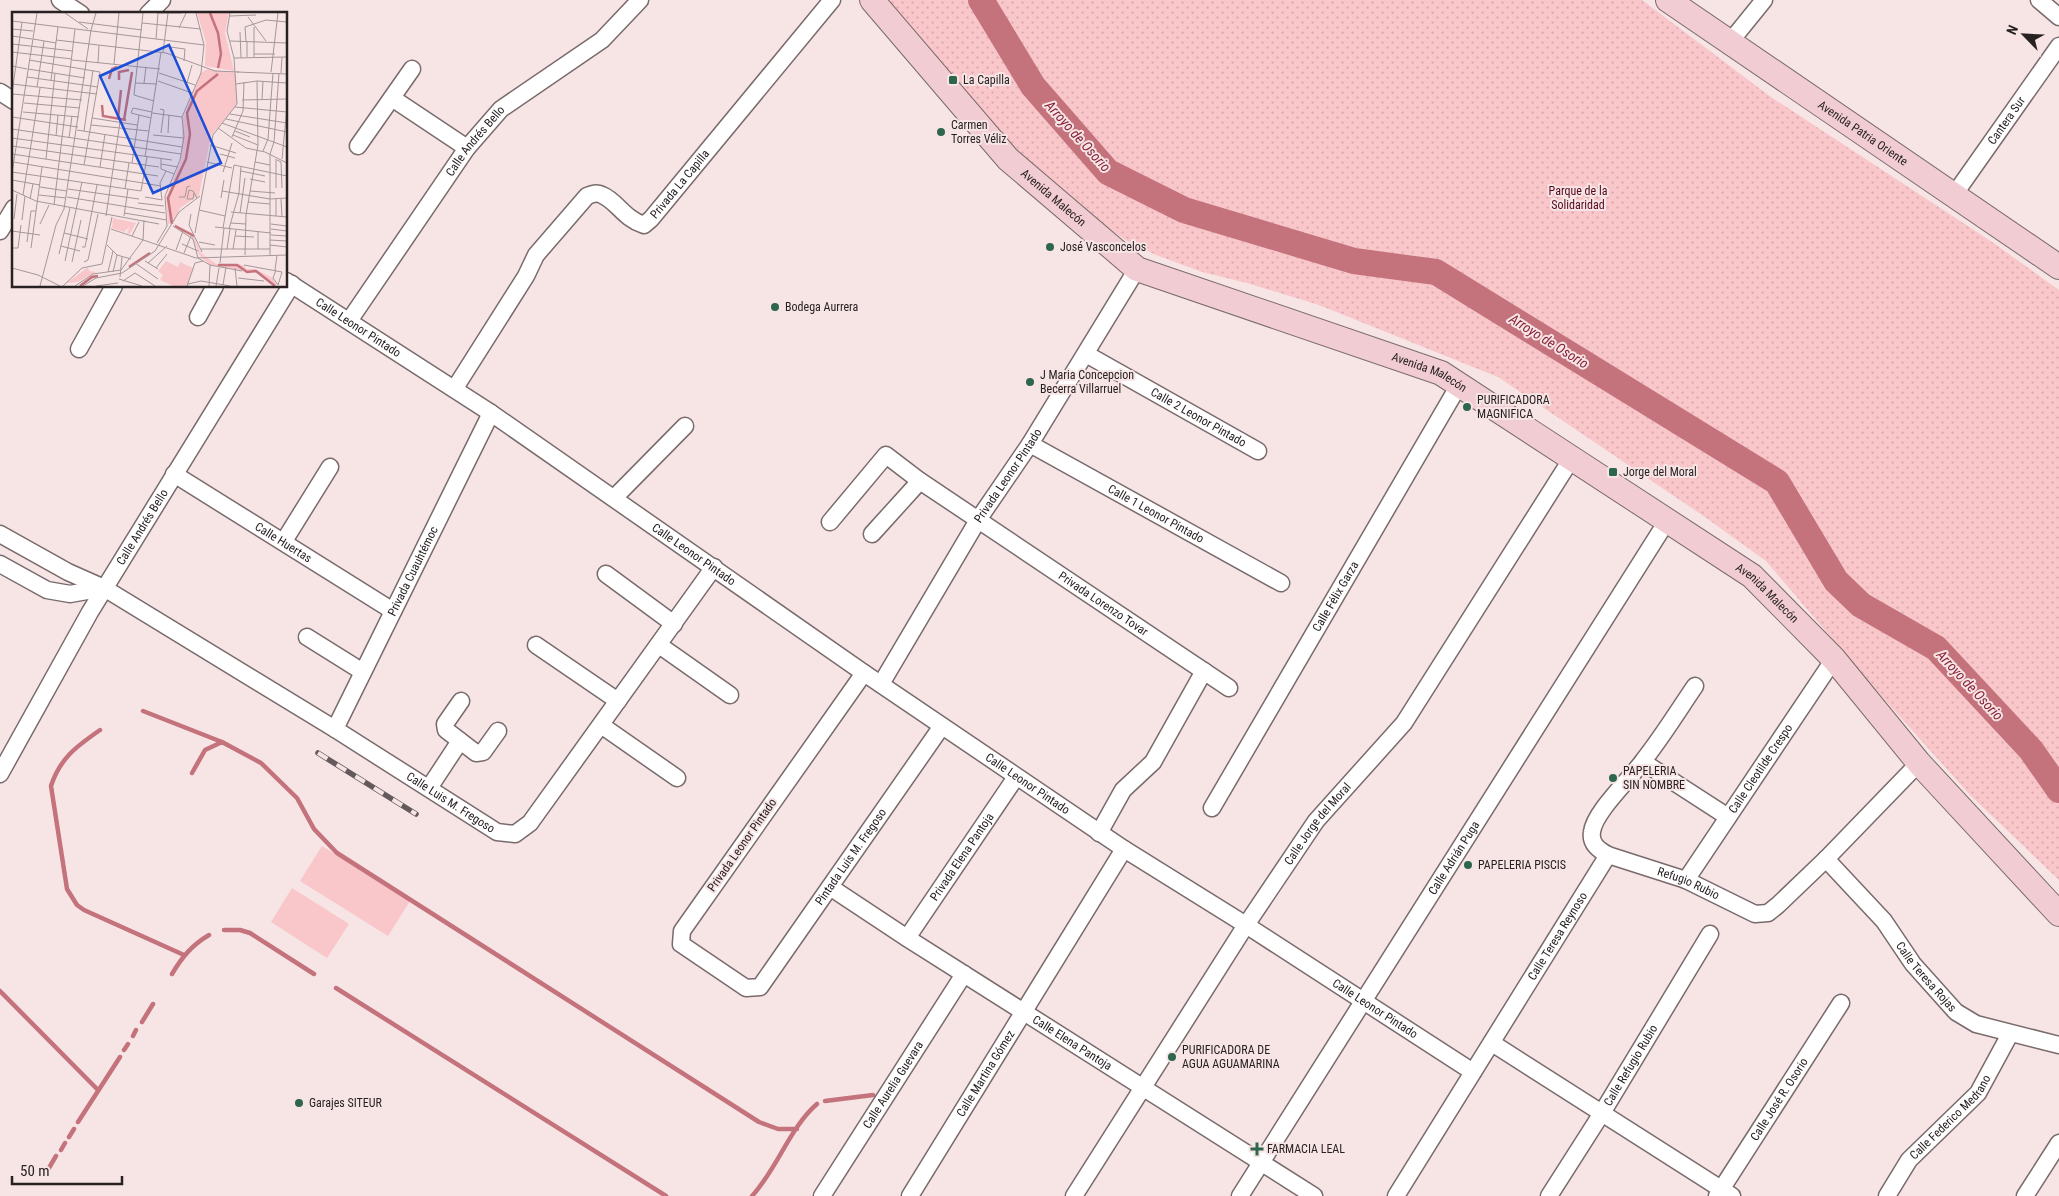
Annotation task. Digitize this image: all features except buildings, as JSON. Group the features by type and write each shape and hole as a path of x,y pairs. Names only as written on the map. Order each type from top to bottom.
{"street":[{"path":"60,0 78,12"},
{"path":"150,12 162,0"},
{"name":"Calle Andrés Bello","path":"349,321 467,148 501,110 602,40 640,0"},
{"name":"Privada La Capilla","path":"455,388 526,276 536,255 587,196 596,193 603,195 633,222 644,225 651,219 832,0"},
{"name":"Avenida Malecón","path":"872,0 1008,159 1137,269 1441,373 1752,576 1834,659 1919,762 2059,914"},
{"name":"Avenida Patria Oriente","path":"1668,0 2059,267"},
{"path":"1730,42 1764,0"},
{"path":"2039,0 2059,17"},
{"name":"Cantera Sur","path":"1954,195 2059,46"},
{"path":"358,146 412,69"},
{"path":"0,92 12,100"},
{"path":"392,98 467,148"},
{"path":"0,231 12,211"},
{"name":"Privada Leonor Pintado","path":"881,684 978,520 1030,444 1137,269"},
{"name":"Calle Leonor Pintado","path":"289,282 491,412 864,673 1099,833 1246,925 1473,1072"},
{"path":"79,349 113,288"},
{"path":"198,317 214,288"},
{"name":"Calle Andrés Bello","path":"0,774 104,588 285,288"},
{"name":"Calle 2 Leonor Pintado","path":"1086,354 1258,451"},
{"name":"Calle Félix Garza","path":"1212,808 1459,385"},
{"name":"Privada Cuauhtémoc","path":"335,729 491,412"},
{"path":"614,498 685,426"},
{"name":"Calle 1 Leonor Pintado","path":"1030,444 1281,583"},
{"name":"Privada Lorenzo Tovar","path":"830,522 886,454 920,481 1229,688"},
{"name":"Calle Jorge del Moral","path":"1074,1196 1246,925 1316,821 1404,723 1572,458"},
{"path":"284,541 330,467"},
{"name":"Calle Huertas","path":"174,474 393,610"},
{"path":"872,534 920,481"},
{"name":"Calle Adrián Puga","path":"1240,1196 1667,521"},
{"name":"Calle Luis M. Fregoso","path":"0,534 68,572 104,588 335,729 497,832 515,834 530,823 714,567"},
{"path":"0,564 48,590 70,594 104,588"},
{"path":"606,574 674,624"},
{"path":"307,637 363,672"},
{"path":"659,645 730,695"},
{"path":"536,646 618,701"},
{"name":"Calle Cleotilde Crespo","path":"1686,880 1834,659"},
{"path":"1099,833 1123,790 1153,762 1204,671"},
{"name":"Privada Leonor Pintado","path":"760,987 746,988 680,944 682,931 864,673"},
{"path":"1608,855 1596,848 1593,841 1592,831 1602,811 1643,762 1695,686"},
{"path":"461,701 445,724 446,730 476,753 483,752 498,731"},
{"path":"601,725 677,778"},
{"name":"Pintada Luis M. Fregoso","path":"760,987 942,726"},
{"path":"429,788 460,741"},
{"path":"1643,762 1728,817"},
{"path":"1826,859 1919,762"},
{"name":"Privada Elena Pantoja","path":"907,938 1016,777"},
{"name":"Calle Martina Gómez","path":"910,1196 1124,849"},
{"name":"Refugio Rubio","path":"1608,855 1686,880 1755,914 1768,913 1826,859"},
{"name":"Calle Teresa Reynoso","path":"1396,1196 1608,855"},
{"name":"Calle Teresa Rojas","path":"1826,859 1884,922 1913,964 1956,1012 1976,1024 2059,1045"},
{"name":"Calle Elena Pantoja","path":"830,886 907,938 1314,1196"},
{"name":"Calle Refugio Rubio","path":"1549,1196 1602,1113 1710,934"},
{"name":"Calle Aurelia Guevara","path":"822,1196 964,974"},
{"name":"Calle José R. Osorio","path":"1724,1194 1841,1003"},
{"name":"Calle Federico Medrano","path":"1886,1196 1909,1160 1978,1093 2010,1034"},
{"path":"1492,1042 1724,1194"},
{"path":"2025,1196 2059,1143"}],"green space":[{"name":"Parque de la Solidaridad","path":"873,0 1642,0 1771,97 1992,242 2059,290 2059,880 1970,795 1868,681 1766,561 1702,515 1498,377 1319,305 1247,283 1202,272 1156,255 1127,241 1031,179"},
{"path":"322,846 410,901 388,936 300,881"},
{"path":"292,888 349,924 327,958 271,922"}],"waterway":[{"name":"Arroyo de Osorio","path":"981,0 1033,86 1108,172 1184,210 1354,261 1436,272 1777,482 1836,581 1861,605 1936,648 2031,750 2059,790"},
{"path":"143,711 222,742 261,763 297,798 314,829 337,853 759,1122 778,1129 797,1129"},
{"path":"100,730 64,760 51,786 67,889 77,905 84,910 184,955"},
{"path":"192,773 205,750 222,742"},
{"path":"224,930 240,930 250,933 314,974"},
{"path":"172,974 188,952 209,935"},
{"path":"336,988 666,1196"},
{"path":"0,991 98,1090"},
{"path":"142,1022 153,1004"},
{"path":"133,1036 136,1030"},
{"path":"124,1050 128,1044"},
{"path":"78,1122 120,1057"},
{"path":"825,1101 873,1095"},
{"path":"752,1196 769,1173 799,1124 817,1104"},
{"path":"69,1137 74,1129"},
{"path":"61,1150 65,1143"},
{"path":"46,1173 56,1156"}],"railway":[{"path":"318,753 416,814"}],"place":[{"name":"La Capilla","path":"953,80"},
{"name":"Carmen Torres Véliz","path":"941,132"},
{"name":"José Vasconcelos","path":"1050,247"},
{"name":"Bodega Aurrera","path":"775,307"},
{"name":"J Maria Concepcion Becerra Villarruel","path":"1030,382"},
{"name":"PURIFICADORA MAGNIFICA","path":"1467,407"},
{"name":"Jorge del Moral","path":"1613,472"},
{"name":"PAPELERIA SIN NOMBRE","path":"1613,778"},
{"name":"PAPELERIA PISCIS","path":"1468,865"},
{"name":"PURIFICADORA DE AGUA AGUAMARINA","path":"1172,1057"},
{"name":"Garajes SITEUR","path":"299,1103"},
{"name":"FARMACIA LEAL","path":"1257,1149"}]}
